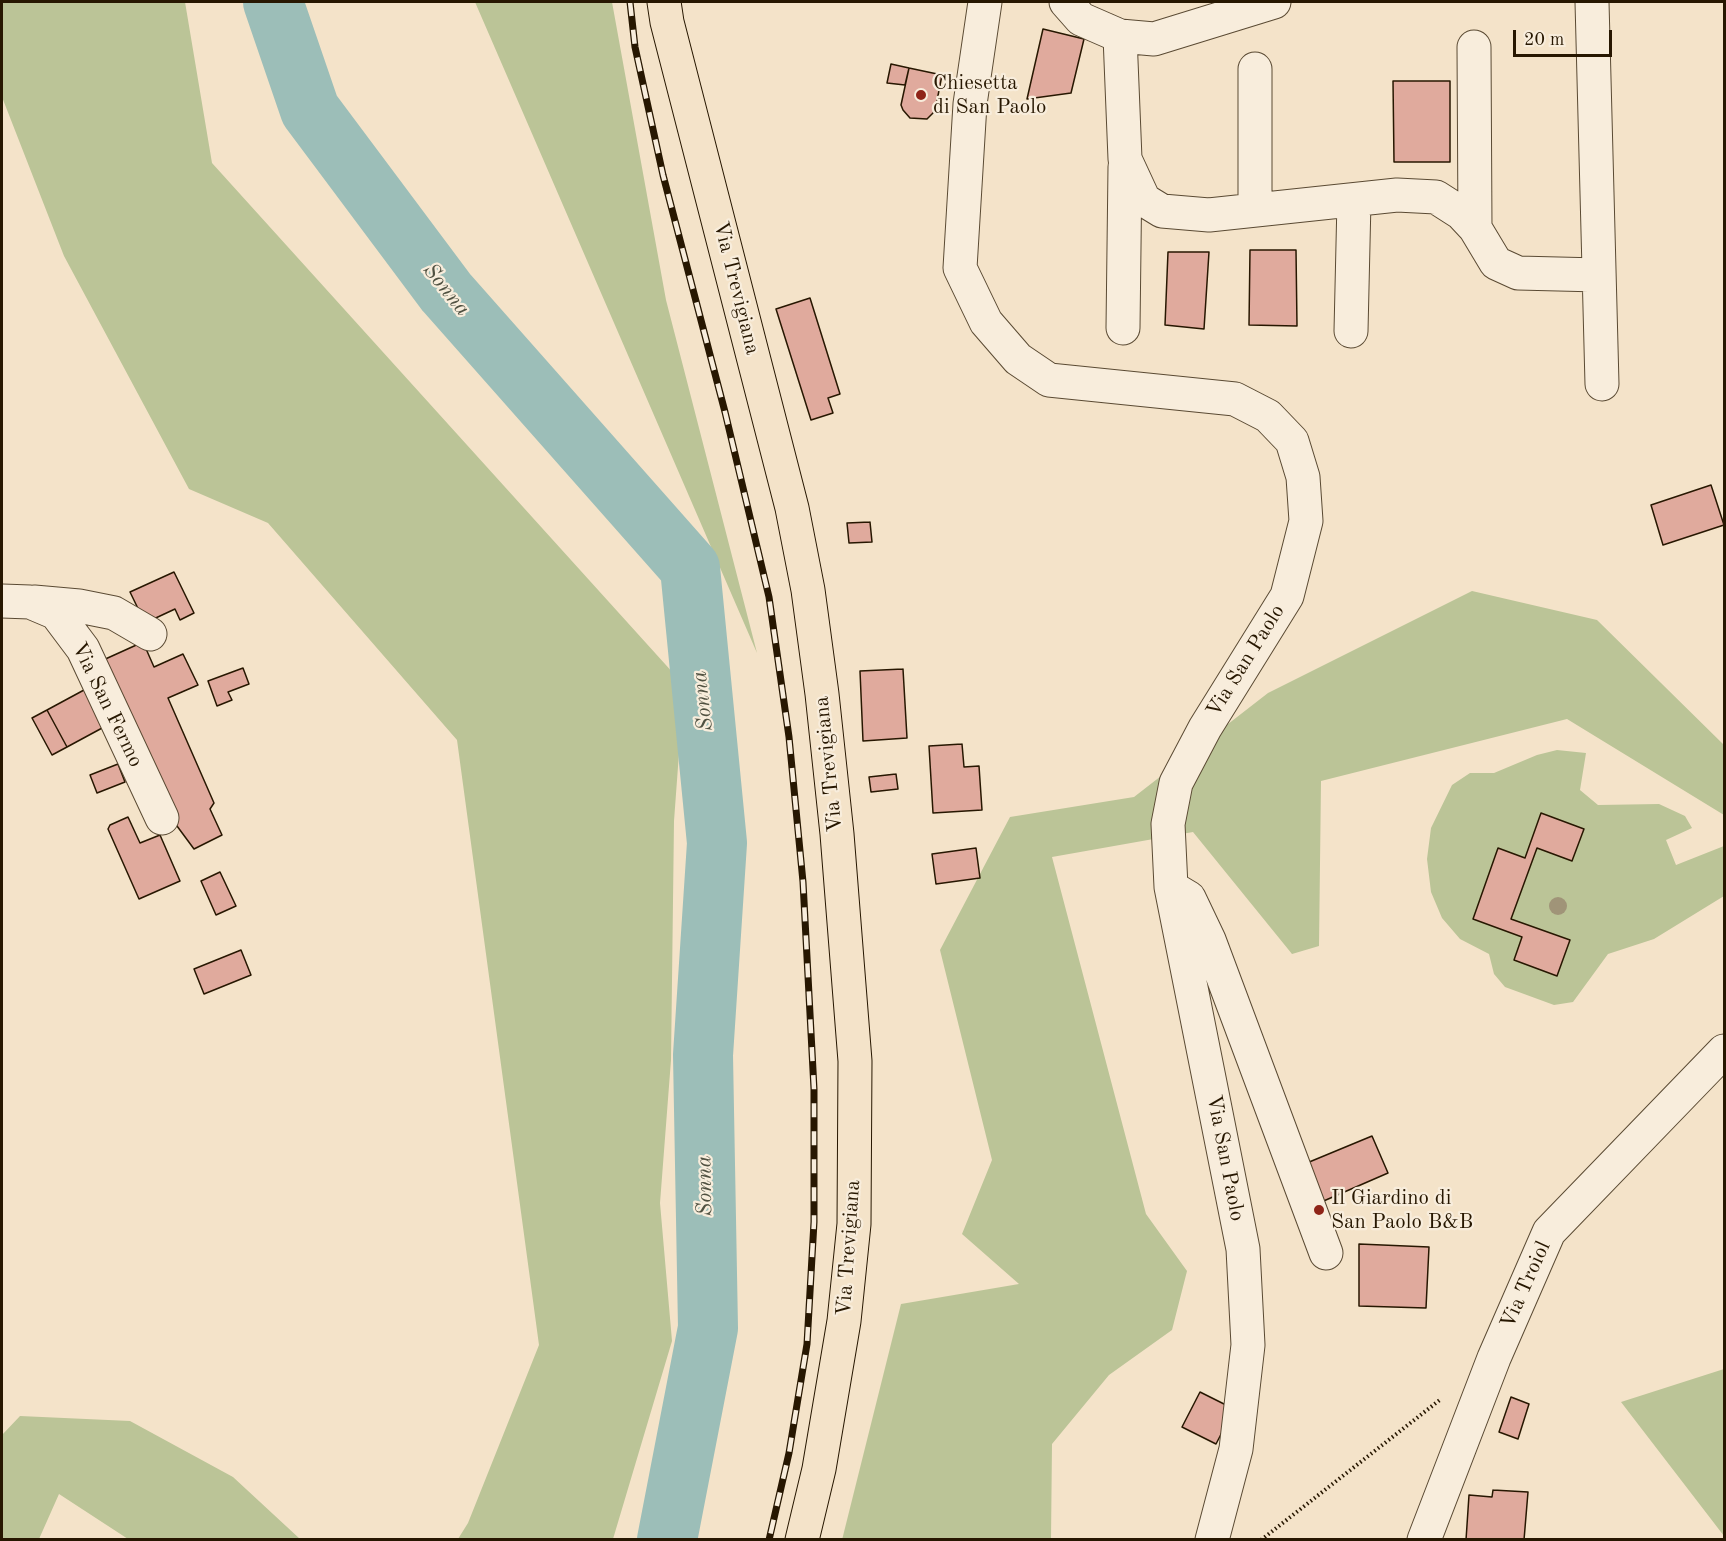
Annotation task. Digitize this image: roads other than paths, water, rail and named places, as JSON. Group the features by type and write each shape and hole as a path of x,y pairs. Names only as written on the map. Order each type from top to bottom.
{"main road":[{"name":"Via Trevigiana","path":"664,2 667,22 792,508 808,590 821,682 837,834 855,1061 854,1224 842,1332 819,1469 802,1539"}],"street":[{"name":"Via San Paolo","path":"986,2 970,104 960,268 986,322 1018,359 1048,381 1235,399 1268,416 1292,441 1303,477 1306,521 1287,596 1205,728 1176,783 1168,824 1171,887 1243,1249 1248,1345 1236,1449 1212,1539"},
{"path":"1066,2 1081,19 1120,36 1154,39 1274,2"},
{"path":"1592,2 1602,384"},
{"path":"1120,36 1125,159 1123,328"},
{"path":"1474,47 1475,228"},
{"path":"1255,69 1255,210"},
{"path":"1125,159 1144,200 1162,211 1209,215 1397,195 1436,197 1461,213 1475,228 1496,263 1518,273 1599,275"},
{"path":"1351,331 1354,201"},
{"path":"16,601 79,606 114,613 150,634"},
{"name":"Via San Fermo","path":"16,601 56,613 84,649 162,818"},
{"path":"1171,887 1189,898 1209,940 1326,1252"},
{"name":"Via Troiol","path":"1424,1539 1494,1358 1549,1233 1725,1051"}],"waterway":[{"name":"Sonna","path":"273,2 310,110 446,292 690,568 717,843 703,1055 708,1328 667,1540"}],"railway":[{"path":"630,2 635,47 663,175 725,412 769,597 789,737 803,882 814,1089 814,1222 807,1344 789,1453 769,1540"}],"place":[{"name":"Chiesetta di San Paolo","path":"921,95"},
{"name":"Il Giardino di San Paolo B&B","path":"1319,1210"}]}
